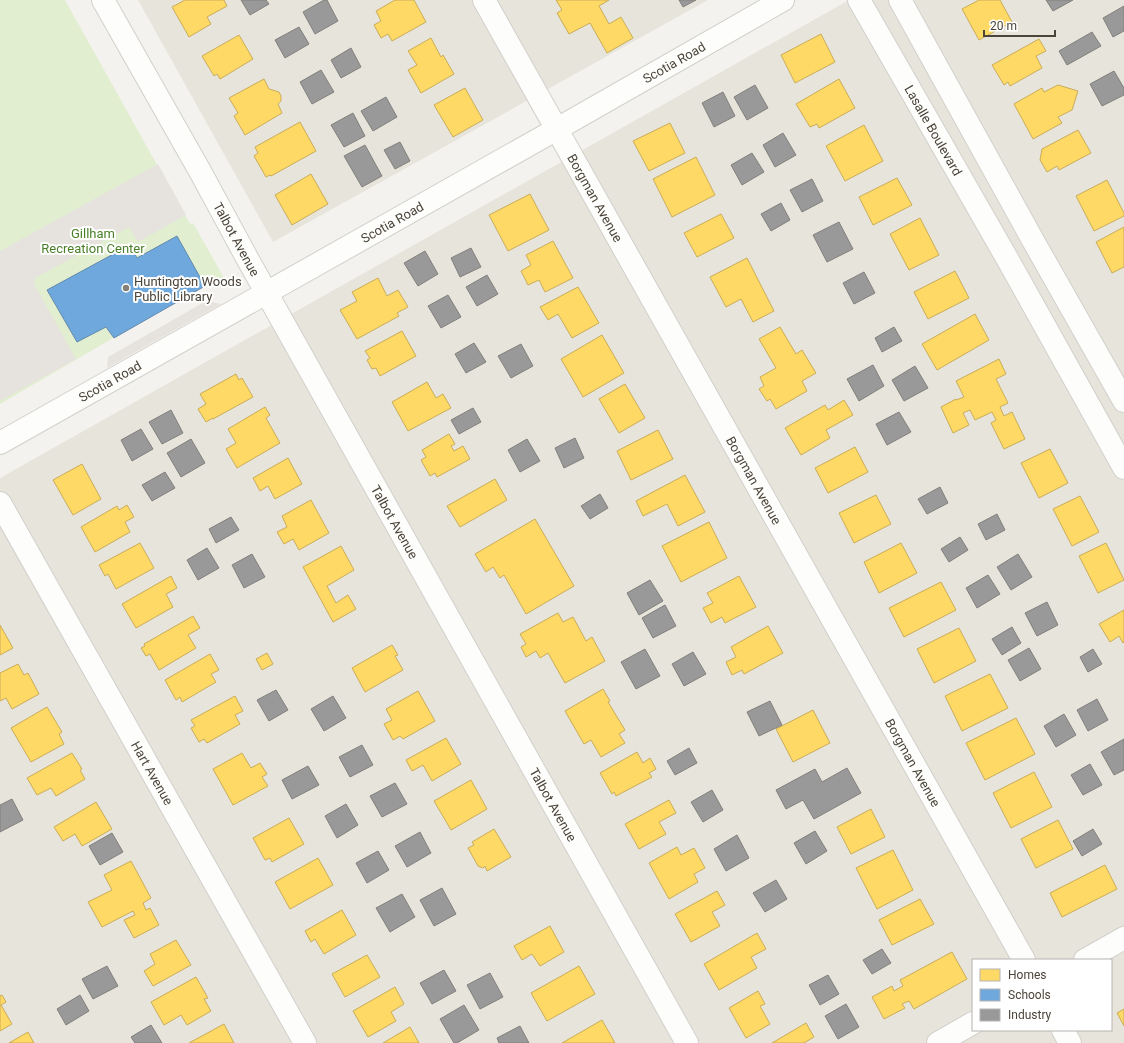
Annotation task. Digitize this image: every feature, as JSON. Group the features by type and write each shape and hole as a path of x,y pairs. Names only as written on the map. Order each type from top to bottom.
{"street":[{"name":"Talbot Avenue","path":"103,0 687,1043"},
{"name":"Borgman Avenue","path":"484,0 1023,959"},
{"name":"Scotia Road","path":"0,443 783,0"},
{"name":"Lasalle Boulevard","path":"859,0 1008,260 1124,468"},
{"path":"900,0 1124,401"},
{"path":"1008,260 1036,244"},
{"name":"Hart Avenue","path":"0,503 305,1043"},
{"path":"1087,959 1124,938"},
{"path":"938,1043 972,1024"},
{"path":"1064,1031 1070,1043"}],"shaded area":[{"path":"138,0 708,0 273,242"},
{"path":"849,0 1124,0 1124,1043 0,1043 0,478"},
{"path":"158,164 186,215 138,242 129,227 35,278 34,284 76,359 0,401 0,251"},
{"path":"206,301 221,304 107,368 108,357"}],"green space":[{"name":"Gillham Recreation Center","path":"0,0 65,0 190,224 193,223 224,278 206,288 204,285 0,404"}],"building: Homes":[{"path":"185,0 224,0 227,6 207,17 211,24 189,37 172,7"},
{"path":"395,0 414,0 426,22 392,41 388,34 381,38 374,25 381,21 376,11"},
{"path":"556,0 609,0 599,6 609,24 621,17 633,38 607,53 590,23 569,34 557,13 562,10"},
{"path":"979,0 1000,0 1012,22 979,40 962,9"},
{"path":"821,34 835,62 795,83 781,55"},
{"path":"239,35 253,59 220,79 217,74 214,76 202,56"},
{"path":"431,38 441,57 443,55 454,74 421,93 408,70 417,65 408,51"},
{"path":"1039,39 1046,51 1036,56 1042,68 1010,86 1008,82 1004,85 992,65"},
{"path":"264,79 269,89 279,92 281,101 278,104 282,113 245,135 234,116 238,113 229,98"},
{"path":"839,79 855,108 819,128 817,124 810,127 796,104"},
{"path":"1058,85 1078,91 1072,110 1058,117 1062,123 1033,139 1014,104 1042,88 1044,92"},
{"path":"465,88 483,120 453,137 434,105"},
{"path":"300,122 316,151 271,176 266,177 254,156 258,153 255,147"},
{"path":"670,123 685,153 649,171 633,141"},
{"path":"864,125 883,161 845,181 826,146"},
{"path":"1078,130 1091,153 1059,170 1057,166 1047,172 1040,160 1042,149"},
{"path":"696,157 715,195 672,217 653,179"},
{"path":"311,174 328,204 292,225 275,195"},
{"path":"897,178 912,205 873,225 859,197"},
{"path":"1107,180 1124,213 1124,216 1094,231 1076,196"},
{"path":"530,194 549,230 508,251 489,215"},
{"path":"721,214 734,238 697,257 684,233"},
{"path":"920,218 939,255 909,270 890,234"},
{"path":"1124,227 1124,267 1112,273 1096,242"},
{"path":"553,241 573,278 545,292 539,280 528,285 521,271 531,265 526,255"},
{"path":"747,258 774,311 753,322 741,299 726,307 710,277"},
{"path":"955,271 969,298 928,319 914,292"},
{"path":"378,278 387,296 398,290 408,307 397,313 399,316 357,339 340,310 357,301 352,292"},
{"path":"578,287 599,323 572,338 558,314 548,320 540,307"},
{"path":"975,314 989,340 937,370 922,344"},
{"path":"780,327 796,354 802,350 816,373 802,381 807,391 776,409 770,399 767,401 759,389 764,386 760,377 776,368 759,339"},
{"path":"402,331 416,356 380,376 376,368 372,369 367,360 370,358 365,351"},
{"path":"602,335 624,373 583,397 561,359"},
{"path":"999,359 1006,374 996,379 1008,403 1000,407 1004,416 1012,412 1025,439 1004,449 991,423 996,420 992,412 975,420 970,410 963,413 969,425 953,433 941,407 956,399 964,397 956,381"},
{"path":"236,374 239,380 242,378 253,397 206,422 198,409 206,404 200,394"},
{"path":"427,382 436,398 443,394 451,408 408,431 392,402"},
{"path":"625,384 645,418 619,433 599,399"},
{"path":"844,400 853,415 826,430 830,438 801,455 785,428 825,405 828,410"},
{"path":"265,407 270,415 266,418 280,443 237,468 226,449 236,443 228,429"},
{"path":"658,430 673,459 631,480 617,451"},
{"path":"449,434 455,444 451,446 454,451 463,446 470,459 437,477 435,473 430,476 421,460 426,457 422,450"},
{"path":"855,447 868,472 828,493 815,468"},
{"path":"1050,449 1068,483 1039,498 1021,463"},
{"path":"288,458 302,484 275,499 268,486 260,491 253,478"},
{"path":"82,464 101,499 73,515 53,480"},
{"path":"685,475 705,512 678,526 667,504 643,516 636,501"},
{"path":"495,479 507,500 460,527 447,506"},
{"path":"876,495 891,524 854,543 839,513"},
{"path":"1080,496 1099,532 1072,546 1053,509"},
{"path":"311,500 329,533 299,550 293,539 284,544 277,532 287,527 282,516"},
{"path":"127,505 134,517 125,522 130,532 95,552 81,527 117,506 119,510"},
{"path":"535,519 574,586 526,614 504,575 500,578 493,567 486,572 475,554"},
{"path":"709,522 727,558 681,582 662,546"},
{"path":"140,543 154,568 116,589 108,574 105,576 99,565"},
{"path":"901,543 917,573 879,593 864,562"},
{"path":"1106,543 1124,580 1098,593 1079,556"},
{"path":"341,546 354,570 327,586 336,603 348,595 356,609 333,622 303,567"},
{"path":"171,576 177,588 166,594 173,607 136,628 122,604"},
{"path":"739,576 756,607 725,623 722,617 711,623 703,608 713,603 707,593"},
{"path":"941,582 956,610 904,637 889,608"},
{"path":"1124,610 1124,642 1123,643 1119,636 1110,642 1099,624"},
{"path":"558,613 563,622 573,617 586,641 592,637 605,661 565,683 548,653 540,658 536,651 526,657 521,647 526,644 520,634"},
{"path":"193,616 200,628 188,635 196,648 159,670 150,654 146,656 141,648 145,646 144,644"},
{"path":"0,625 13,648 0,655"},
{"path":"768,626 783,653 744,674 742,670 732,675 726,662 736,657 731,647"},
{"path":"959,628 976,661 934,683 917,649"},
{"path":"392,645 398,655 395,656 403,670 365,692 352,668"},
{"path":"267,653 273,664 262,670 256,659"},
{"path":"210,654 219,670 211,674 216,682 182,702 180,697 176,700 165,680"},
{"path":"18,664 24,675 28,673 39,694 12,709 6,698 0,701 0,673"},
{"path":"990,674 1008,708 962,731 945,696"},
{"path":"603,689 610,701 608,702 625,730 619,734 625,743 601,757 591,740 584,744 565,711"},
{"path":"418,691 435,721 403,739 400,736 393,740 384,724 392,720 386,709"},
{"path":"235,696 243,711 235,715 240,724 207,743 204,739 199,742 191,728 195,726 191,720"},
{"path":"47,707 62,732 59,734 64,744 31,762 11,728"},
{"path":"813,710 830,743 793,762 776,729"},
{"path":"1016,718 1035,754 985,780 966,743"},
{"path":"446,738 461,764 432,781 423,765 412,771 406,760"},
{"path":"637,752 643,763 650,758 656,769 649,773 652,777 616,796 614,792 612,794 600,773"},
{"path":"72,753 82,769 80,770 85,779 56,796 51,788 37,795 27,778"},
{"path":"242,753 251,768 260,763 267,774 262,777 268,786 233,805 213,769"},
{"path":"1034,772 1052,807 1011,828 993,793"},
{"path":"471,780 487,809 451,830 434,801"},
{"path":"669,800 676,813 659,822 666,834 639,849 625,824"},
{"path":"96,802 112,829 82,846 75,834 63,841 54,827"},
{"path":"871,809 885,837 851,854 837,827"},
{"path":"289,818 304,844 272,862 270,858 265,860 253,838"},
{"path":"1058,820 1073,849 1036,868 1021,839"},
{"path":"494,829 511,857 487,871 485,866 483,868 478,866 468,848 474,845 472,842"},
{"path":"677,847 681,855 694,848 705,868 694,874 698,882 669,899 649,863"},
{"path":"893,850 913,890 877,909 856,868"},
{"path":"318,858 333,885 290,909 275,882"},
{"path":"131,861 151,898 143,903 146,910 150,908 159,925 134,938 124,920 135,915 133,911 102,927 88,902 112,890 104,875"},
{"path":"1105,865 1117,889 1062,917 1050,893"},
{"path":"717,891 725,905 712,912 720,926 691,942 675,914"},
{"path":"920,899 934,924 892,945 879,920"},
{"path":"342,910 356,935 324,954 315,939 311,942 305,931"},
{"path":"550,926 564,952 540,966 532,954 522,960 514,946"},
{"path":"757,933 766,949 751,957 757,968 719,990 704,964"},
{"path":"176,940 191,965 153,986 144,971 155,964 150,954"},
{"path":"952,952 967,979 914,1009 909,1001 902,1004 905,1008 884,1019 872,997 892,986 894,991 903,986 900,980"},
{"path":"367,955 380,977 345,997 332,974"},
{"path":"579,966 595,994 547,1021 531,993"},
{"path":"196,977 208,998 204,999 211,1011 187,1025 181,1015 164,1025 151,1002"},
{"path":"395,987 404,1004 391,1012 396,1021 368,1037 353,1011"},
{"path":"758,991 765,1004 760,1006 770,1024 746,1038 729,1008"},
{"path":"2,995 6,1002 1,1005 12,1024 0,1031 0,996"},
{"path":"1124,1009 1124,1026 1117,1013"},
{"path":"602,1020 615,1043 562,1043"},
{"path":"806,1023 814,1037 804,1043 772,1043"},
{"path":"224,1024 234,1043 189,1043"},
{"path":"410,1027 419,1043 383,1043"},
{"path":"28,1032 34,1043 9,1043"}],"building: Schools":[{"name":"Huntington Woods Public Library","path":"177,236 205,286 114,338 106,327 77,342 47,290 130,245 137,258"}],"building: Industry":[{"path":"241,0 266,0 269,4 250,15"},
{"path":"324,0 327,0 338,21 315,34 303,12"},
{"path":"679,0 696,0 683,7"},
{"path":"1046,0 1073,0 1053,11"},
{"path":"1124,6 1124,31 1113,37 1103,18"},
{"path":"299,27 309,44 285,58 275,40"},
{"path":"1092,32 1101,46 1067,65 1059,51"},
{"path":"351,48 361,67 341,78 331,60"},
{"path":"321,70 334,92 312,104 300,82"},
{"path":"1114,71 1124,88 1124,95 1102,106 1090,84"},
{"path":"755,85 768,108 747,120 734,97"},
{"path":"723,92 735,116 714,127 702,103"},
{"path":"386,97 397,117 373,131 361,111"},
{"path":"353,113 365,136 344,147 331,125"},
{"path":"783,133 796,155 775,167 763,145"},
{"path":"400,142 410,161 395,169 384,150"},
{"path":"365,145 382,176 362,187 344,156"},
{"path":"752,153 764,172 742,185 731,165"},
{"path":"812,179 823,201 802,212 790,190"},
{"path":"781,203 790,220 771,231 761,214"},
{"path":"839,222 853,249 827,262 813,235"},
{"path":"471,248 481,267 460,277 451,258"},
{"path":"425,251 438,274 418,286 404,263"},
{"path":"864,272 875,293 854,304 843,283"},
{"path":"487,275 498,294 477,306 466,287"},
{"path":"448,295 461,317 441,328 428,306"},
{"path":"894,327 902,341 882,352 875,338"},
{"path":"474,343 486,362 466,373 455,354"},
{"path":"521,344 533,366 511,378 498,356"},
{"path":"873,365 884,386 859,401 847,379"},
{"path":"915,366 928,388 904,401 892,380"},
{"path":"473,408 481,422 459,434 451,420"},
{"path":"171,410 183,433 162,444 149,422"},
{"path":"899,412 911,432 887,445 876,424"},
{"path":"141,429 153,449 132,461 121,440"},
{"path":"575,438 584,458 564,468 555,448"},
{"path":"191,439 205,463 181,477 167,453"},
{"path":"527,439 540,461 520,472 508,450"},
{"path":"165,472 175,488 152,501 142,485"},
{"path":"940,487 948,503 927,514 918,499"},
{"path":"600,494 608,508 590,519 581,506"},
{"path":"997,514 1005,530 986,540 978,524"},
{"path":"231,517 239,530 216,543 209,529"},
{"path":"960,537 968,550 949,562 941,549"},
{"path":"207,548 219,568 198,580 187,560"},
{"path":"252,554 265,577 244,588 232,565"},
{"path":"1018,554 1032,577 1011,590 997,567"},
{"path":"988,575 1000,594 977,608 966,588"},
{"path":"650,580 663,601 639,615 627,593"},
{"path":"1047,602 1058,625 1037,636 1025,613"},
{"path":"665,605 676,626 653,638 642,618"},
{"path":"1012,627 1021,643 1002,655 992,639"},
{"path":"1029,648 1041,669 1020,681 1008,660"},
{"path":"645,649 660,676 636,689 621,662"},
{"path":"1093,649 1102,664 1088,672 1080,657"},
{"path":"693,652 706,674 684,686 672,664"},
{"path":"276,690 288,710 269,721 257,700"},
{"path":"333,696 346,718 324,731 311,709"},
{"path":"1097,699 1108,720 1088,731 1077,710"},
{"path":"770,701 782,725 759,736 747,712"},
{"path":"1064,714 1076,735 1056,747 1044,726"},
{"path":"1124,739 1124,770 1114,775 1101,752"},
{"path":"362,745 373,765 350,777 339,757"},
{"path":"689,748 697,763 675,775 667,761"},
{"path":"1090,764 1102,785 1083,795 1071,775"},
{"path":"308,766 319,785 292,799 282,780"},
{"path":"847,768 861,793 814,819 803,800 786,809 776,790 815,769 822,782"},
{"path":"395,783 407,804 382,817 370,796"},
{"path":"712,790 723,810 703,822 691,802"},
{"path":"12,799 23,820 0,832 0,805"},
{"path":"346,804 358,825 337,838 325,816"},
{"path":"1093,829 1102,844 1082,856 1073,841"},
{"path":"815,831 827,851 806,864 794,843"},
{"path":"420,832 431,853 407,867 395,846"},
{"path":"112,833 123,852 100,865 89,846"},
{"path":"737,835 749,858 726,871 714,849"},
{"path":"378,851 389,870 367,883 356,863"},
{"path":"776,880 787,899 765,912 753,893"},
{"path":"442,888 456,914 434,926 420,900"},
{"path":"402,894 415,917 390,932 376,908"},
{"path":"882,949 891,963 872,974 863,960"},
{"path":"107,966 118,986 93,999 82,979"},
{"path":"444,970 456,991 432,1004 420,983"},
{"path":"490,973 503,997 480,1009 467,985"},
{"path":"828,975 839,994 820,1005 809,985"},
{"path":"80,995 89,1011 66,1025 57,1009"},
{"path":"846,1004 859,1027 838,1039 825,1016"},
{"path":"464,1005 479,1030 457,1043 454,1043 440,1019"},
{"path":"151,1025 162,1043 135,1043 131,1037"},
{"path":"520,1026 529,1043 499,1043 497,1038"}],"place":[{"name":"Huntington Woods Public Library","path":"126,288"}]}
